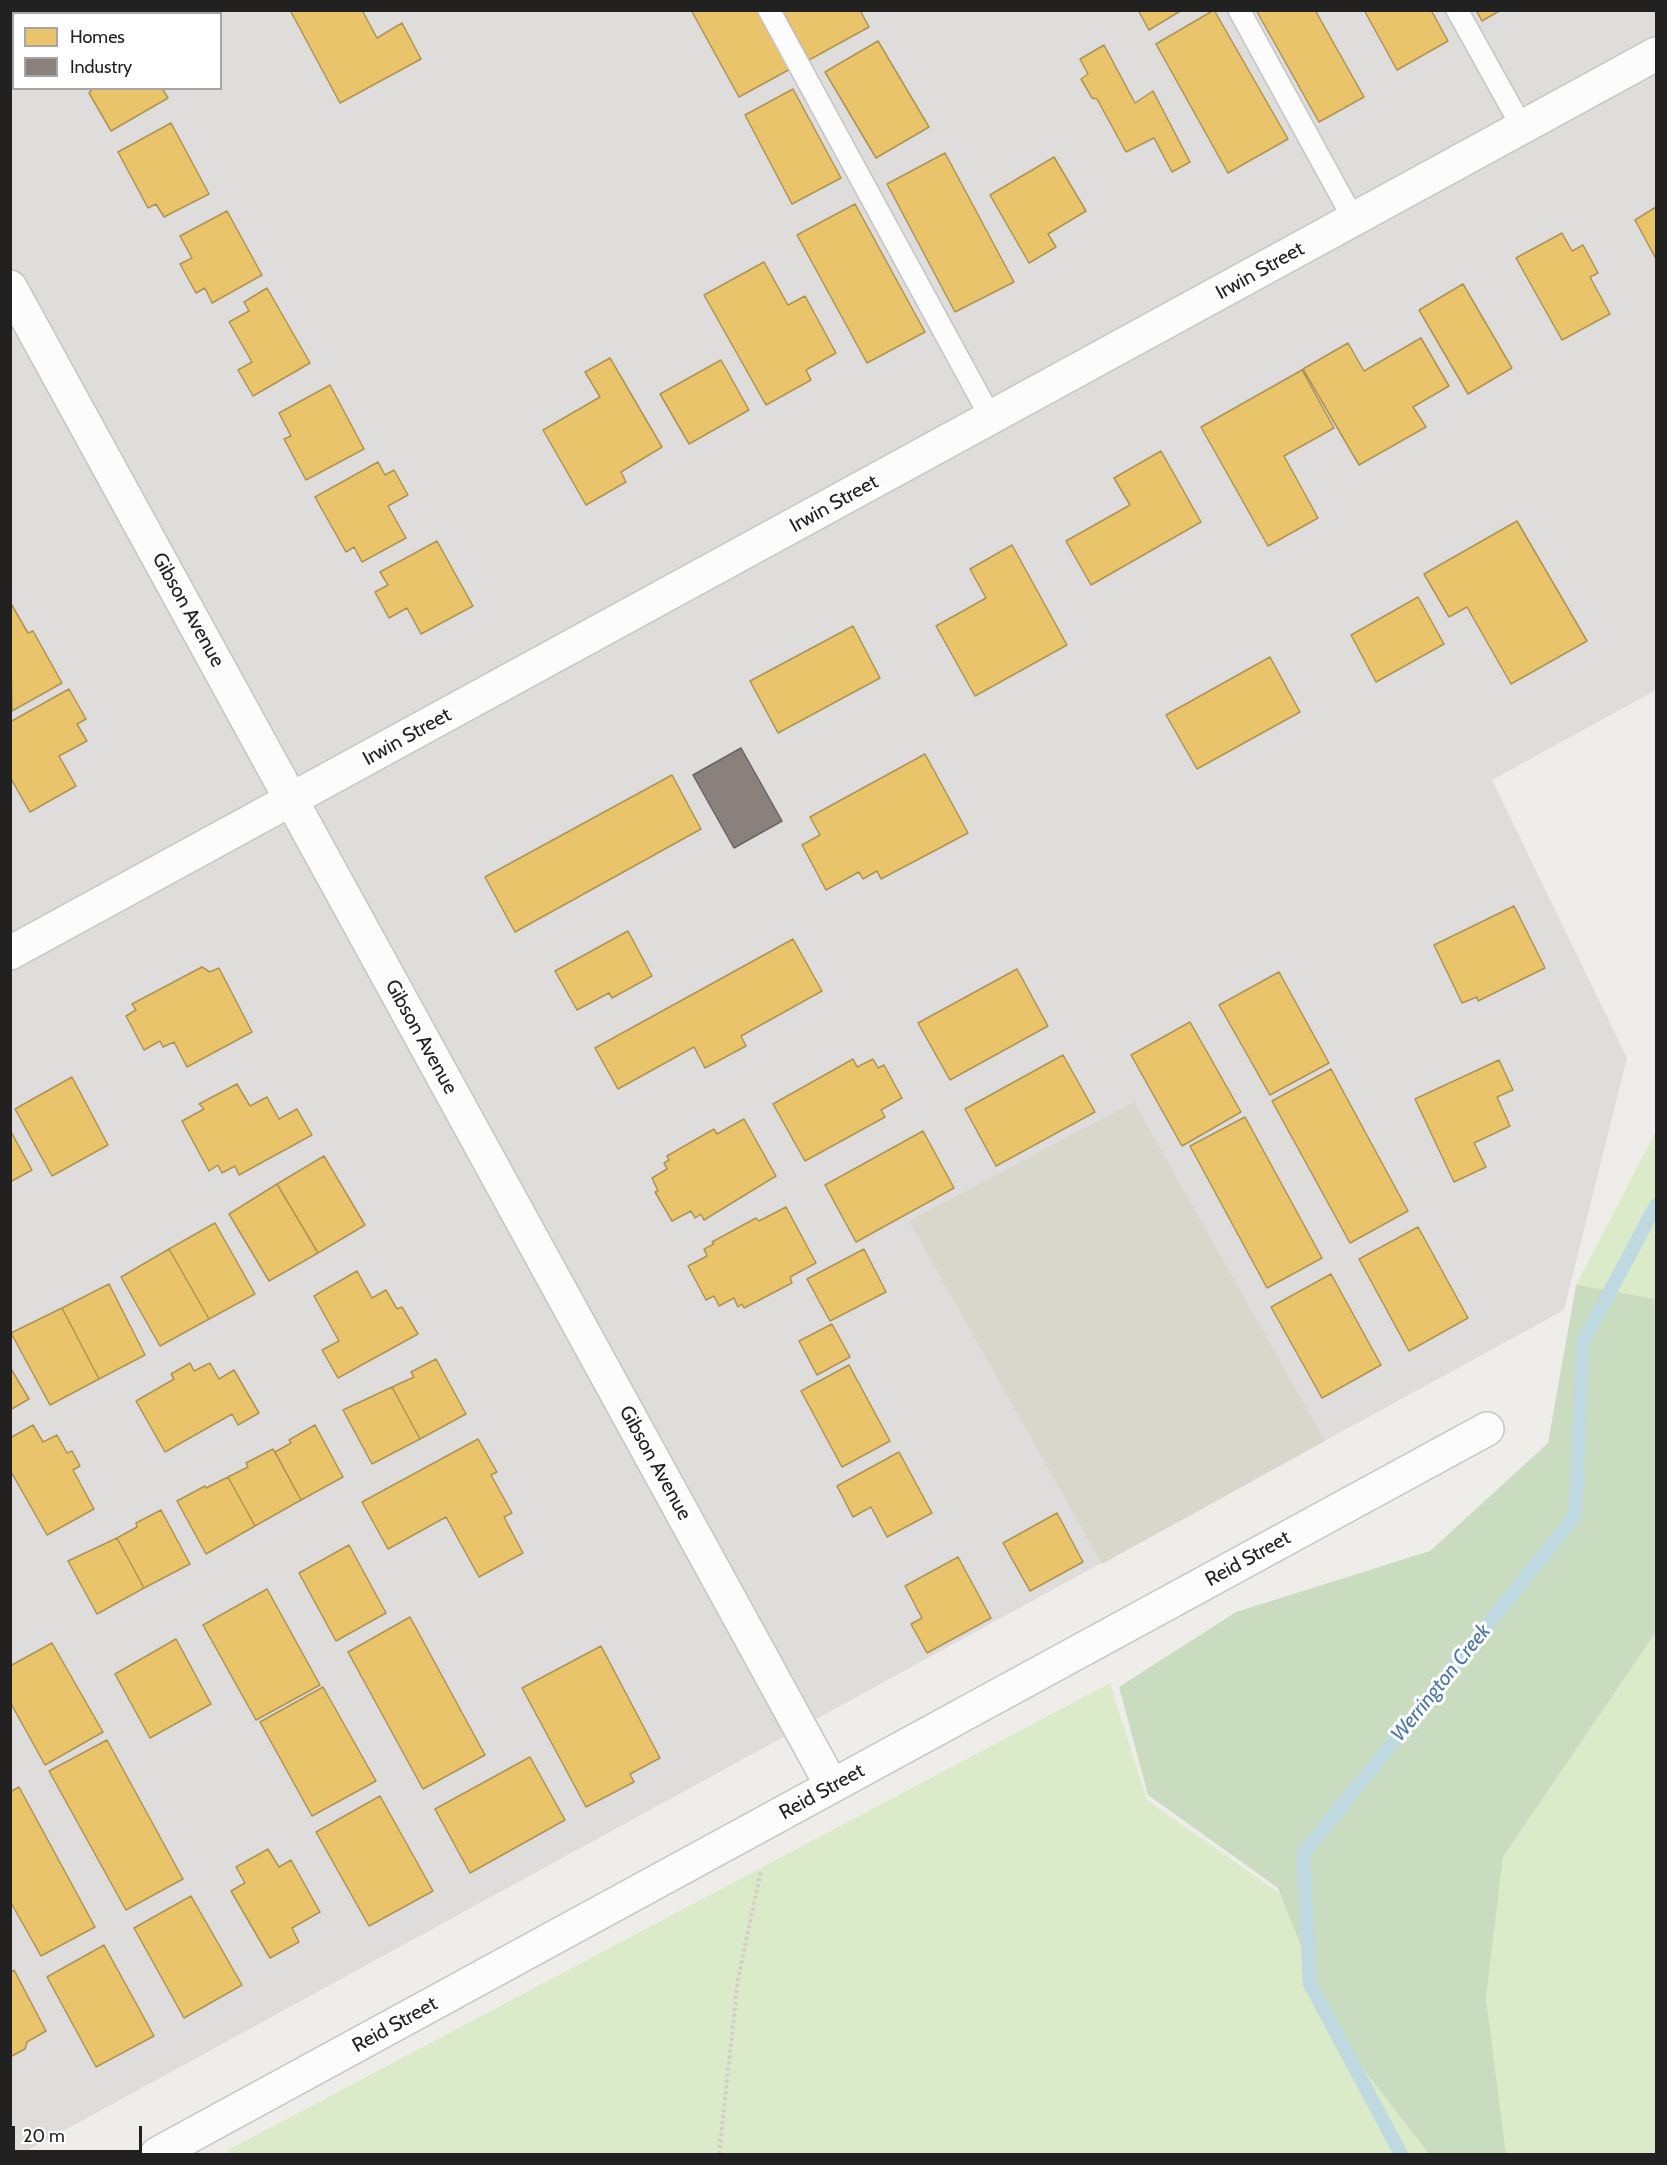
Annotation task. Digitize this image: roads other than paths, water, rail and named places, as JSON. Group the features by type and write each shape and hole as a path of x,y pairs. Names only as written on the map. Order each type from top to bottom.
{"street":[{"name":"Irwin Street","path":"10,953 1656,54"},
{"name":"Gibson Avenue","path":"13,299 292,800 832,1786"},
{"name":"Reid Street","path":"157,2154 1487,1429"}],"lane":[{"path":"769,10 991,418"},
{"path":"1239,10 1354,220"},
{"path":"1456,10 1522,128"}],"waterway":[{"name":"Werrington Creek","path":"1401,2154 1310,1984 1303,1854 1575,1516 1583,1342 1656,1205"}]}
